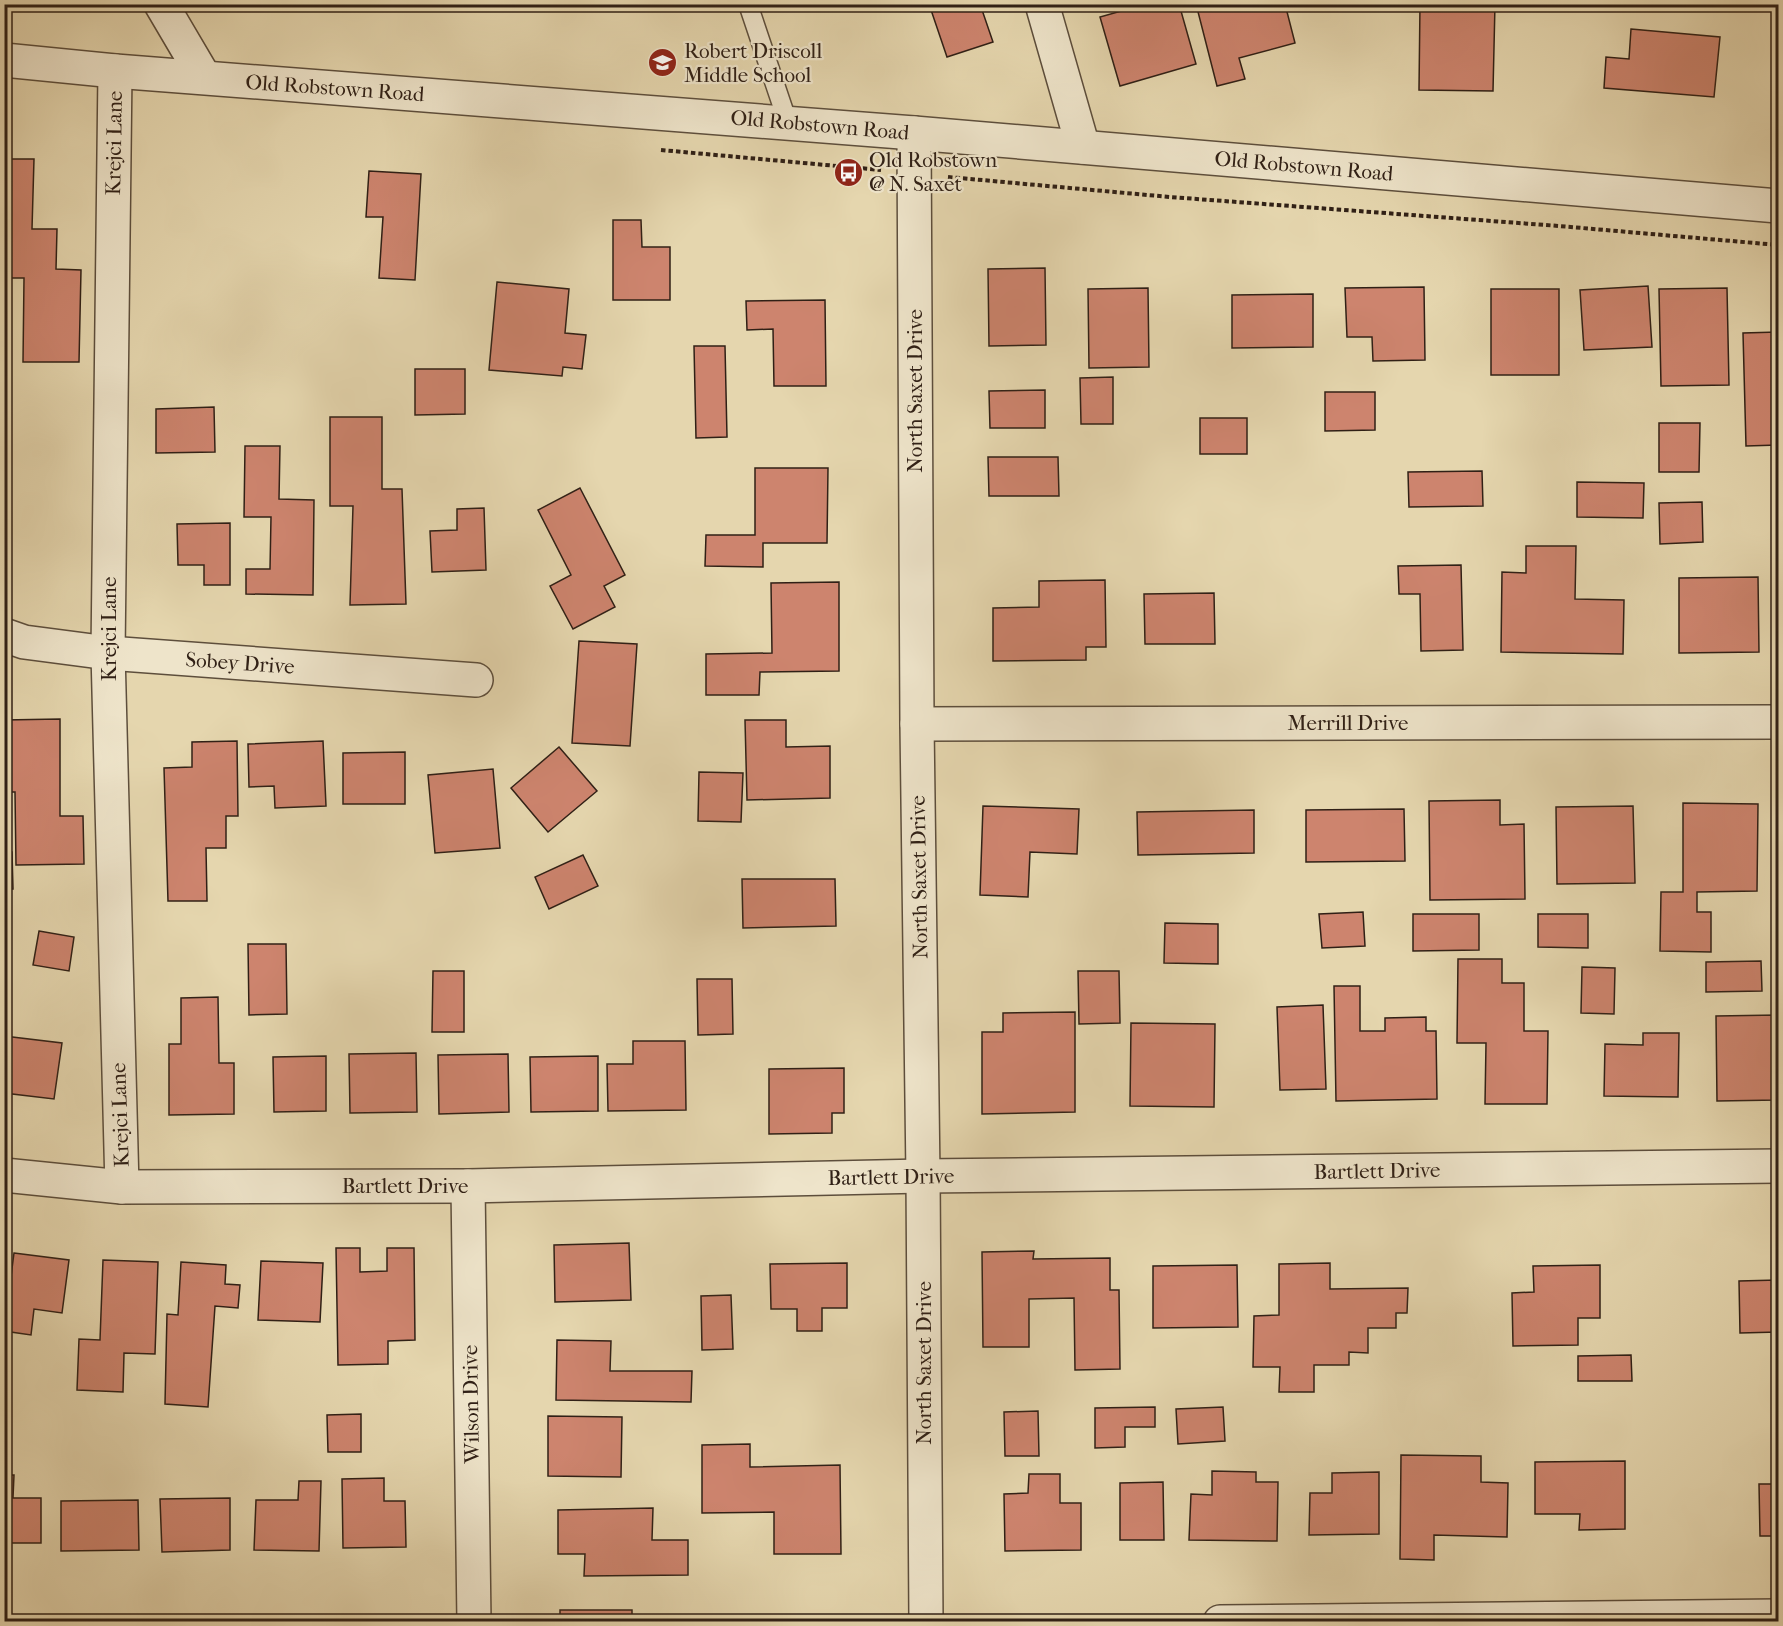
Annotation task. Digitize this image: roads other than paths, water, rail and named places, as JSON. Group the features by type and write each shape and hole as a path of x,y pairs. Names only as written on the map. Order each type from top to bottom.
{"street":[{"path":"161,4 204,77"},
{"path":"1042,4 1083,147"},
{"name":"Old Robstown Road","path":"4,60 115,71 914,133 1779,206"},
{"name":"Krejci Lane","path":"115,71 108,653 122,1187"},
{"name":"North Saxet Drive","path":"914,133 916,724 923,1176 926,1622"},
{"name":"Sobey Drive","path":"4,636 24,642 108,653 476,680"},
{"name":"Merrill Drive","path":"916,724 1779,722"},
{"name":"Bartlett Drive","path":"4,1175 122,1187 468,1186 923,1176 1779,1166"},
{"name":"Wilson Drive","path":"468,1186 474,1622"},
{"path":"1220,1622 1779,1616"}],"lane":[{"path":"748,4 788,123"}],"place":[{"name":"Robert Driscoll Middle School","path":"663,63"},
{"name":"Old Robstown @ N. Saxet","path":"848,172"}]}
